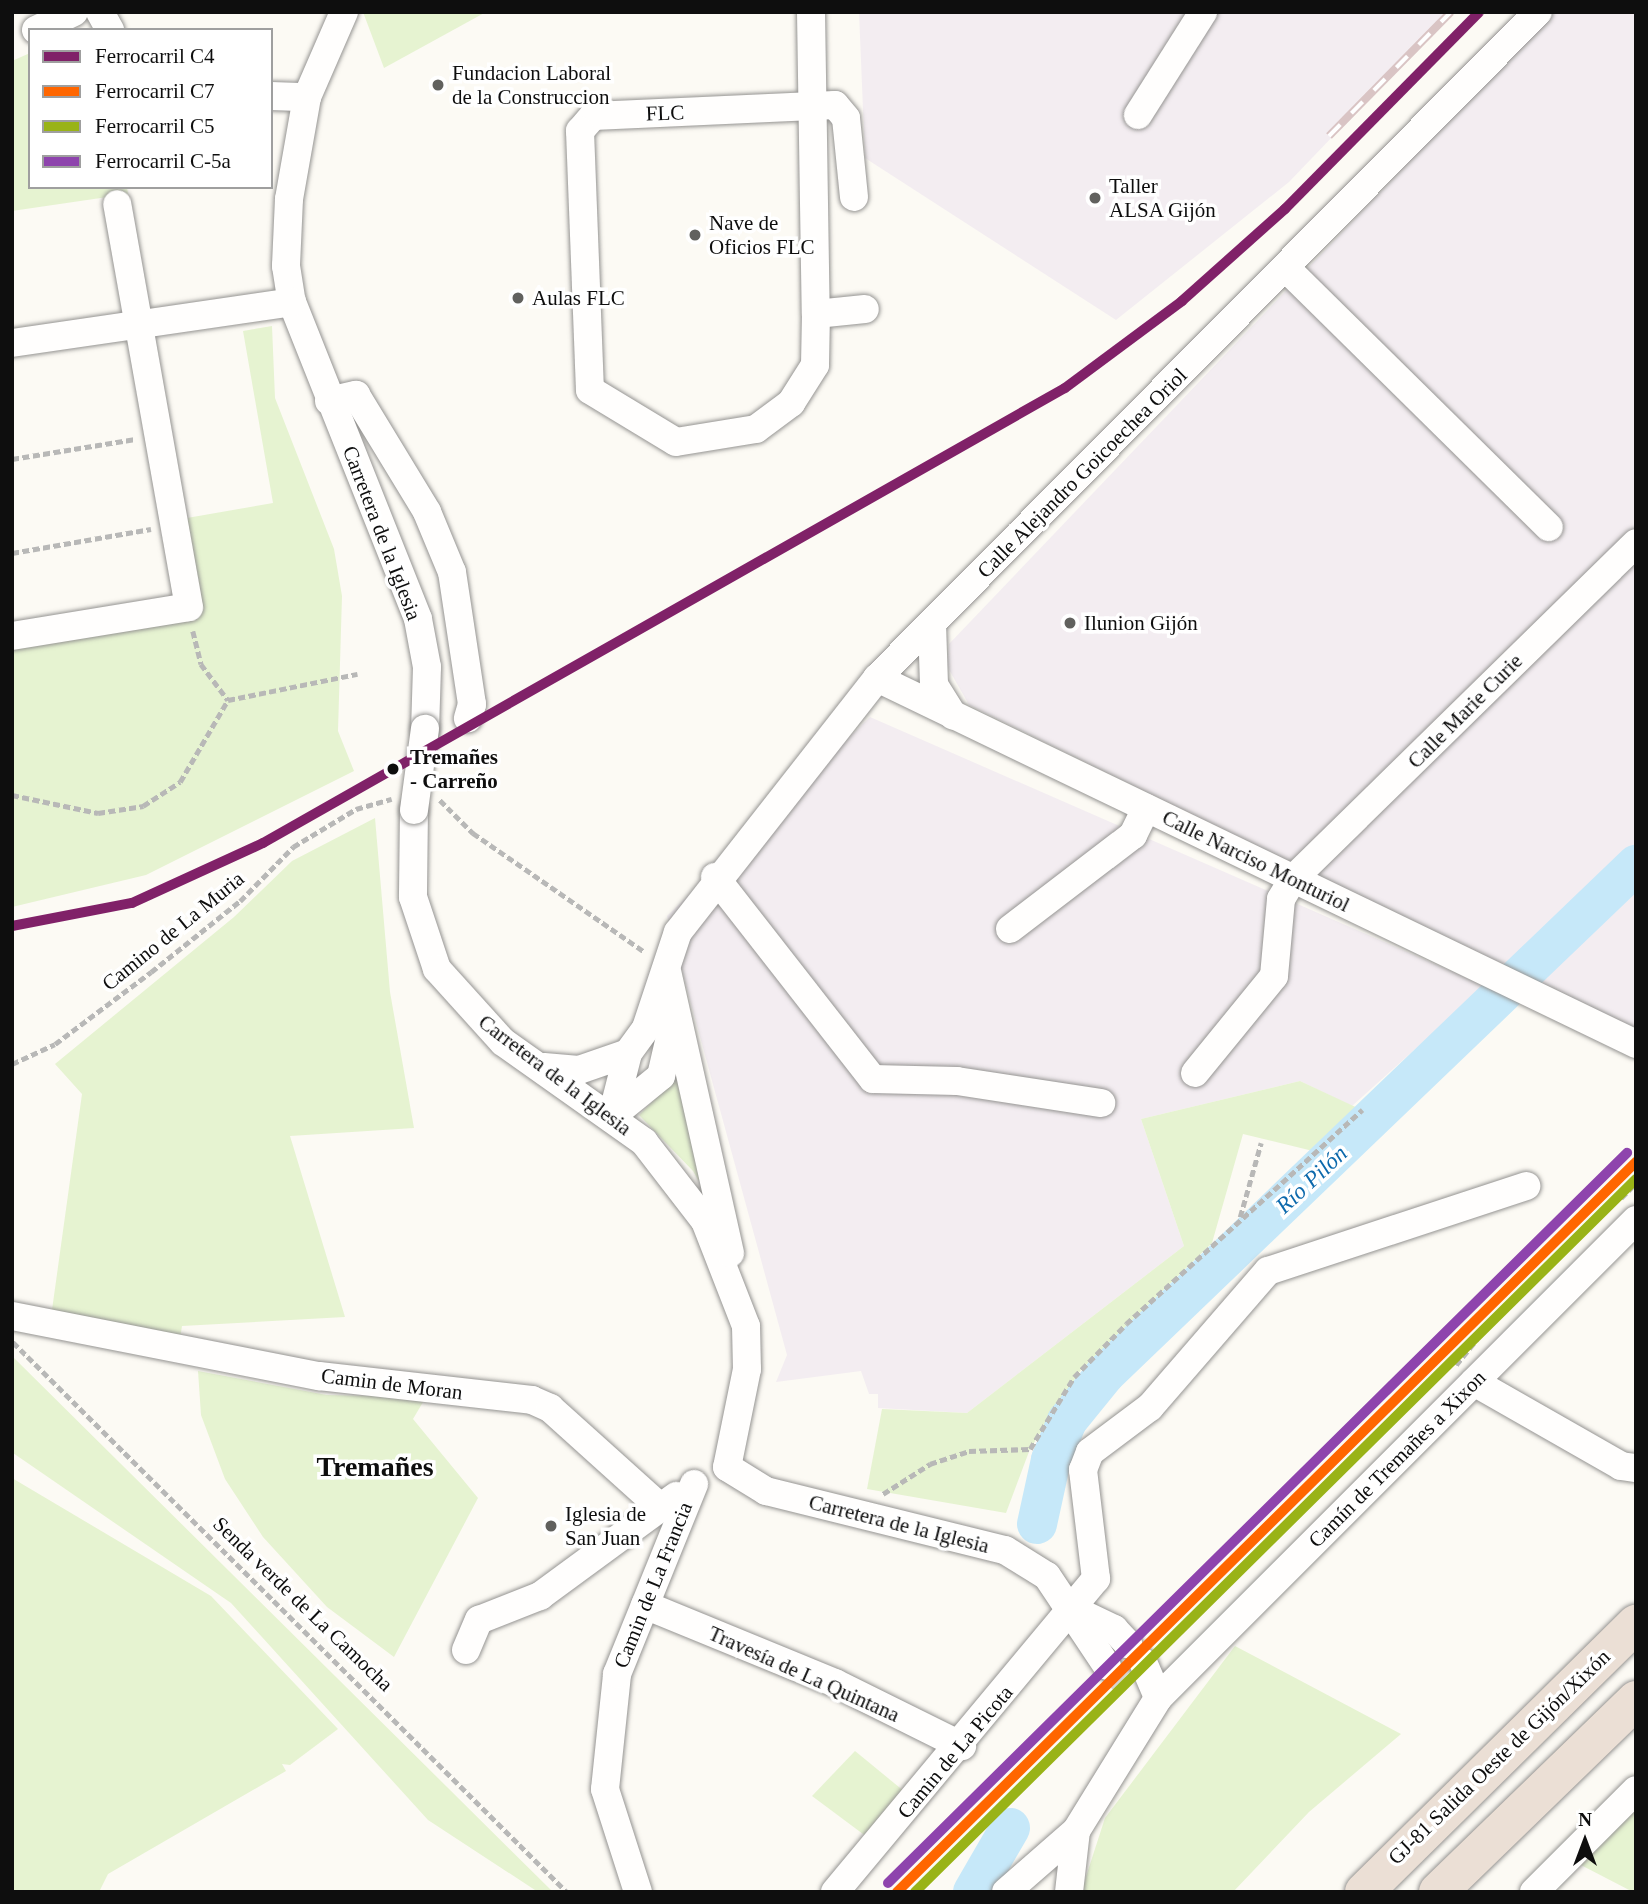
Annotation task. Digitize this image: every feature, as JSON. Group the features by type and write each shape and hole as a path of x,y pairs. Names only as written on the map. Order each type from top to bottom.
{"highway":[{"name":"GJ-81 Salida Oeste de Gijón/Xixón","path":"1363,1892 1636,1624"},
{"path":"1438,1892 1636,1700"}],"street":[{"path":"40,28 74,12"},
{"path":"100,12 109,28"},
{"path":"811,12 810,107 816,314 865,309"},
{"path":"1138,115 1203,12"},
{"name":"Calle Alejandro Goicoechea Oriol","path":"612,1116 628,1053 646,1028 678,932 715,877 877,678 1538,12"},
{"name":"Carretera de la Iglesia","path":"340,16 307,97 289,199 286,266 292,302 418,619 427,667 425,729 416,803 413,897 437,969 503,1042 544,1067 612,1116 669,1171 705,1221 735,1287 747,1369 727,1467 766,1491 1005,1550 1047,1576 1072,1609 1134,1672"},
{"path":"273,96 307,97"},
{"name":"FLC","path":"816,314 815,365 791,403 757,429 676,442 590,390 580,131 593,116 835,105 846,118 854,197"},
{"path":"12,636 188,607 135,323 117,204"},
{"path":"1286,268 1549,527"},
{"path":"12,343 292,302"},
{"path":"330,401 356,395 427,512 452,572 472,704 468,718"},
{"name":"Calle Marie Curie","path":"1293,879 1636,543"},
{"path":"932,624 934,685 953,715"},
{"name":"Calle Narciso Monturiol","path":"877,678 1635,1044"},
{"path":"1010,929 1133,835 1146,808"},
{"path":"715,877 873,1079 957,1081 1101,1103"},
{"path":"1195,1073 1274,976 1281,900 1293,879"},
{"name":"Calle Alejandro Goicoechea Oriol","path":"666,966 674,1018 735,1287"},
{"name":"Calle Alejandro Goicoechea Oriol","path":"612,1116 661,1076 674,1018"},
{"path":"544,1067 579,1070 628,1053"},
{"name":"Camin de La Picota","path":"835,1892 962,1746 1096,1579 1083,1470 1090,1452 1150,1407 1268,1271 1526,1186"},
{"name":"Camín de Tremañes a Xixon","path":"1076,1831 1134,1672 1474,1381 1628,1209"},
{"name":"Camin de Moran","path":"12,1316 319,1376 532,1399 550,1408 659,1506"},
{"path":"1474,1381 1621,1466 1636,1468"},
{"path":"466,1650 479,1620 540,1596 659,1506 727,1467"},
{"name":"Camin de La Francia","path":"638,1892 605,1789 617,1674 694,1484"},
{"name":"Travesía de La Quintana","path":"645,1605 835,1683 962,1746"},
{"path":"1535,1892 1636,1790"},
{"path":"1006,1892 1076,1831"},
{"path":"1069,1892 1076,1831"}],"path":[{"path":"12,459 157,435"},
{"path":"12,553 173,526"},
{"path":"188,607 201,664 228,700"},
{"path":"12,795 98,813 144,806 180,782 228,700 357,674"},
{"path":"416,803 442,800 473,833 666,966"},
{"name":"Camino de La Muria","path":"12,1064 55,1044 151,972 240,901 293,847 356,808 416,803"},
{"path":"882,1495 930,1464 969,1451 1030,1449 1074,1377 1240,1217 1362,1110"},
{"path":"1240,1217 1261,1143"},
{"path":"1628,1209 1636,1183"},
{"name":"Senda verde de La Camocha","path":"12,1342 567,1892"}],"shaded area":[{"path":"859,12 1452,12 1289,182 1116,320 865,158"},
{"path":"1552,12 1636,12 1636,1033 969,705 947,666 949,644"},
{"path":"870,717 1485,986 1352,1106 1300,1081 1141,1119 1184,1246 967,1413 878,1408 878,1394 869,1394 861,1371 776,1382 787,1355 667,916"}],"green space":[{"path":"363,12 486,12 384,68"},
{"path":"28,54 28,189 127,189 128,194 12,211 12,61"},
{"path":"272,326 275,398 334,549 342,596 338,731 354,771 146,875 12,907 12,641 201,610 187,518 273,503 243,331"},
{"path":"375,818 390,992 414,1128 290,1136 345,1317 182,1326 180,1338 52,1310 82,1094 55,1064 234,917 292,861"},
{"path":"675,1068 711,1202 693,1171 639,1115 665,1089"},
{"path":"1300,1081 1362,1110 1313,1151 1243,1134 1212,1243 1080,1371 1030,1449 1006,1513 867,1489 882,1409 967,1413 1184,1246 1141,1119"},
{"path":"12,1356 553,1892 538,1892 428,1820 231,1603 13,1453"},
{"path":"198,1371 327,1395 426,1397 413,1419 478,1498 394,1657 327,1607 263,1537 225,1479 201,1415"},
{"path":"12,1478 211,1596 338,1729 290,1765 282,1764 286,1771 108,1874 99,1892 12,1892"},
{"path":"1235,1646 1401,1734 1309,1812 1233,1892 1081,1892 1105,1818"},
{"path":"855,1751 905,1792 867,1837 812,1796"},
{"path":"1636,1805 1636,1892 1633,1892 1577,1863"}],"waterway":[{"name":"Río Pilón","path":"1037,1524 1051,1460 1067,1421 1105,1374 1636,865"},
{"name":"Río Pilón","path":"973,1892 1010,1828"}],"tunnel":[{"path":"1107,1666 1123,1680"}],"railway":[{"path":"1329,136 1451,12"}],"rail line":[{"name":"C4","path":"12,926 132,903 263,843 1065,388 1182,301 1285,209 1479,12"},
{"name":"C-5a","path":"888,1883 1627,1153"},
{"name":"C7","path":"897,1892 1636,1162"},
{"name":"C5","path":"915,1892 1636,1179"}],"place":[{"name":"Fundacion Laboral de la Construccion","path":"438,85"},
{"name":"Taller ALSA Gijón","path":"1095,198"},
{"name":"Nave de Oficios FLC","path":"695,235"},
{"name":"Aulas FLC","path":"518,298"},
{"name":"Ilunion Gijón","path":"1070,623"},
{"name":"Tremañes - Carreño","path":"393,769"},
{"name":"Iglesia de San Juan","path":"551,1526"}],"district":[{"name":"Tremañes","path":"375,1467"}]}
